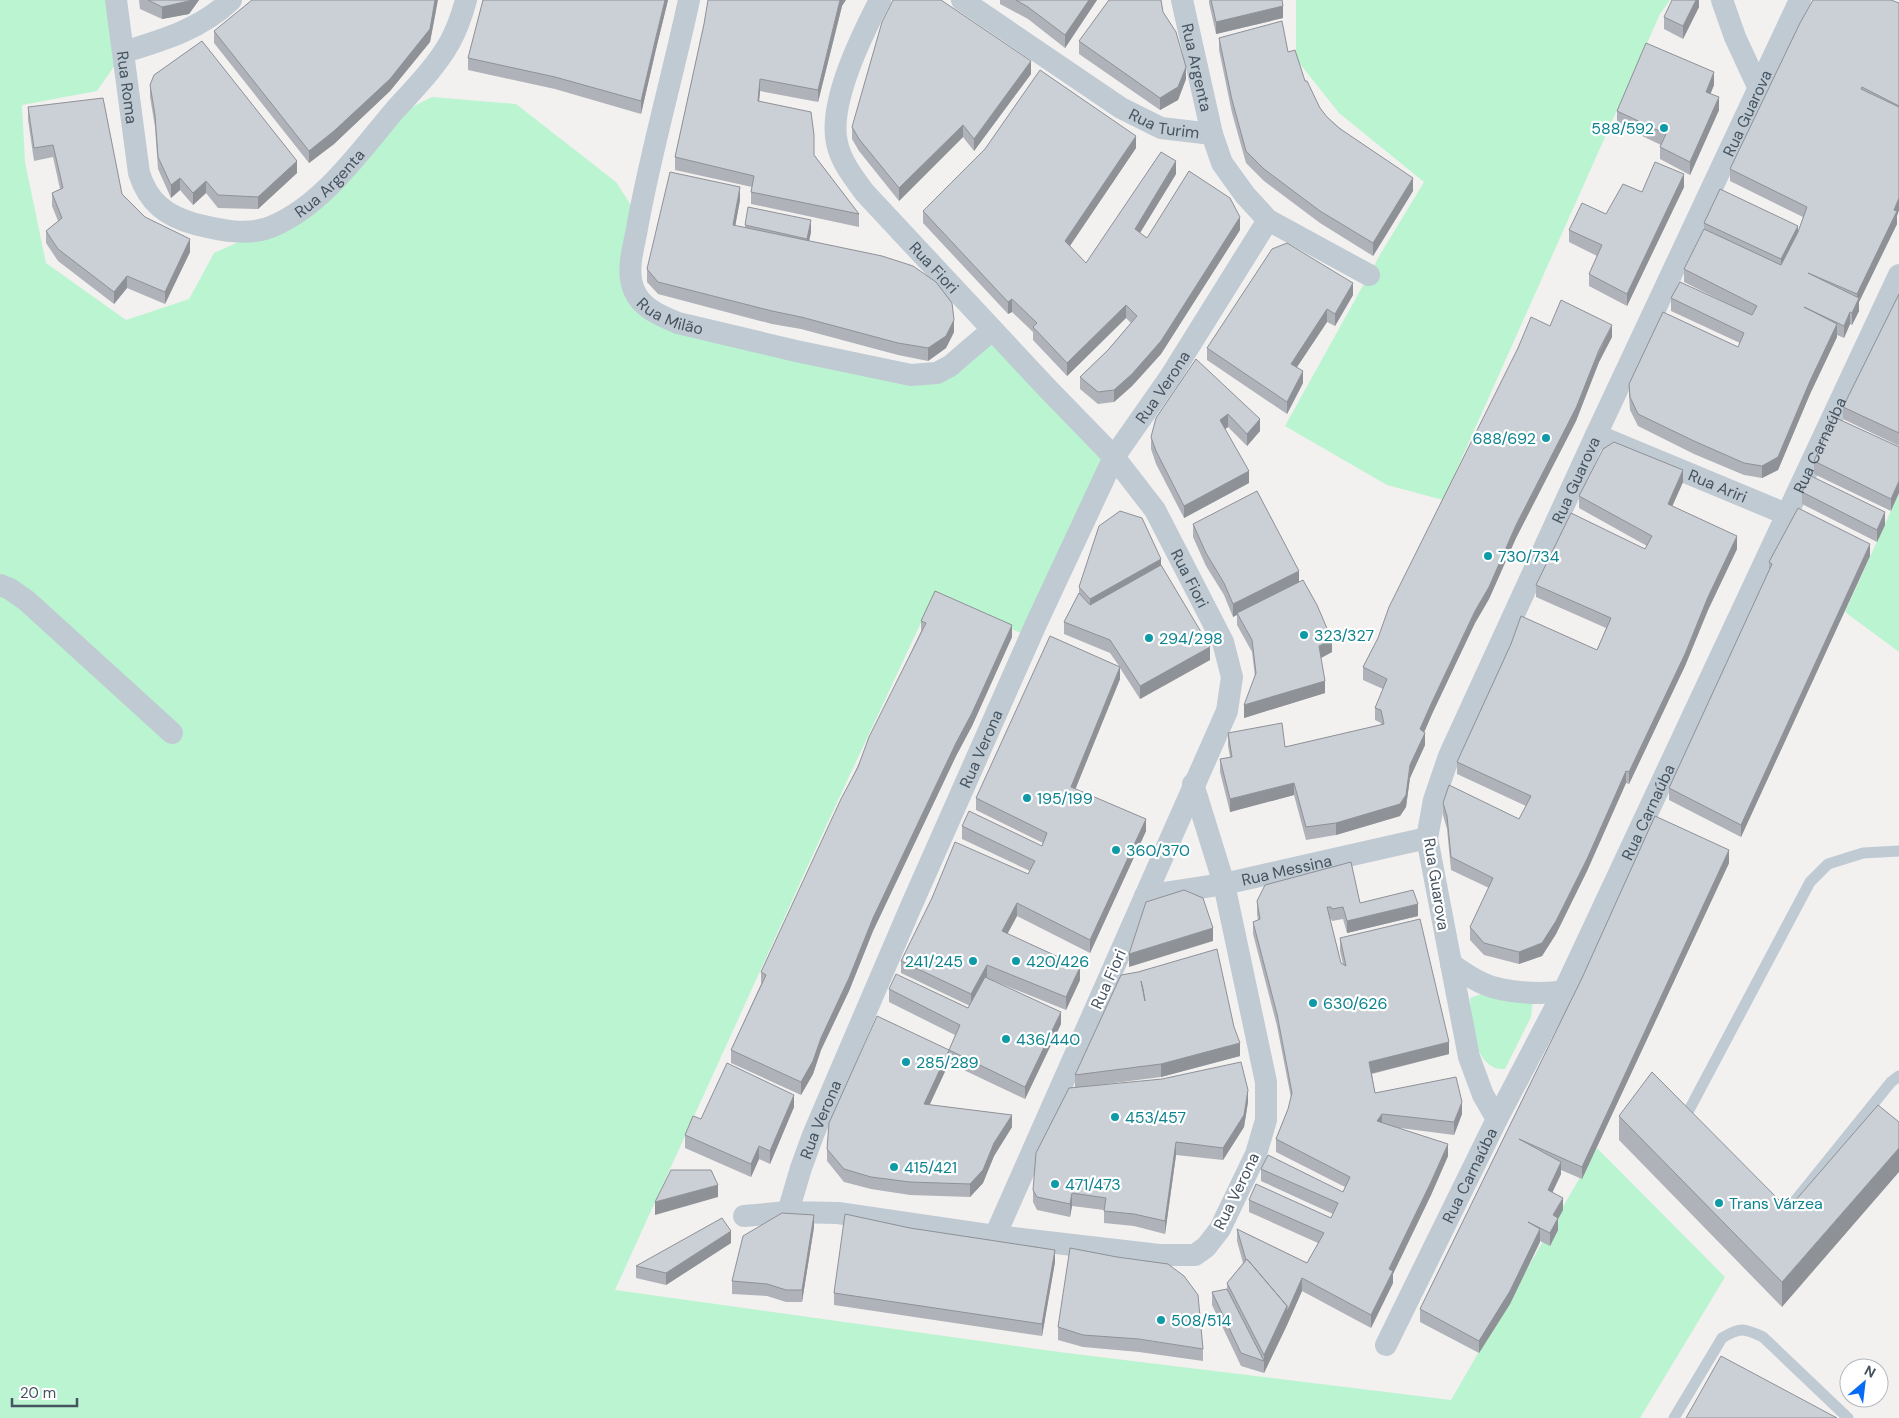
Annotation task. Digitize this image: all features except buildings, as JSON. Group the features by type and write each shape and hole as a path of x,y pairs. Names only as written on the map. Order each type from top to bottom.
{"street":[{"name":"Rua Roma","path":"116,0 140,173"},
{"path":"124,52 170,38 204,22 230,0"},
{"name":"Rua Argenta","path":"140,173 144,188 152,200 180,220 217,230 246,232 272,227 304,208 339,176 430,70 449,43 462,17 466,0"},
{"name":"Rua Milão","path":"689,0 649,165 630,271 634,290 644,304 660,316 678,323 796,351 911,375 937,373 950,366 992,330"},
{"name":"Rua Fiori","path":"880,0 859,41 842,91 835,122 836,142 844,162 865,193 992,330 1114,457 1155,510 1223,642 1232,676 1227,711 1193,784 995,1236"},
{"name":"Rua Turim","path":"962,0 1121,108 1160,128 1212,134 1222,163 1245,195 1268,220 1369,275"},
{"name":"Rua Argenta","path":"1182,0 1212,134"},
{"path":"1722,0 1735,37 1759,89"},
{"name":"Rua Guarova","path":"1497,1119 1483,1095 1469,1057 1427,838 1434,800 1449,756 1596,435 1800,0"},
{"name":"Rua Verona","path":"1193,784 1224,884 1266,1082 1266,1120 1256,1154 1220,1229 1206,1247 1195,1255 1159,1255 995,1236 838,1213 788,1212 813,1135 912,904 1036,624 1114,457 1170,377 1268,220"},
{"name":"Rua Carnaúba","path":"1386,1345 1497,1119 1564,991 1899,275"},
{"name":"Rua Ariri","path":"1596,435 1786,514"},
{"path":"0,585 10,589 27,601 172,734"},
{"name":"Rua Messina","path":"1144,896 1224,884 1427,838"},
{"path":"1451,964 1484,984 1540,993 1564,991"},
{"path":"744,1216 788,1212"}],"lane":[{"path":"1688,1112 1810,882 1828,864 1863,853 1899,851"},
{"path":"1787,1212 1891,1082 1899,1076"},
{"path":"1674,1418 1722,1338 1736,1330 1747,1329 1763,1337 1848,1418"}],"green space":[{"path":"0,0 117,0 124,52 97,91 22,105 25,162 46,263 126,320 189,299 214,253 272,227 388,119 432,97 516,104 616,182 639,218 634,290 644,304 911,375 963,356 992,330 1114,457 1031,637 933,597 826,826 615,1290 1067,1353 1451,1400 1597,1148 1725,1277 1640,1418 0,1418"},
{"path":"1296,0 1670,0 1660,14 1443,500 1387,485 1285,426 1381,253 1424,182 1339,113 1296,59"},
{"path":"1899,493 1899,652 1845,612"},
{"path":"1487,992 1533,1001 1531,1017 1505,1069 1494,1068 1486,1062 1474,1036 1470,998"}],"place":[{"name":"588/592","path":"1664,128"},
{"name":"688/692","path":"1546,438"},
{"name":"730/734","path":"1488,556"},
{"name":"323/327","path":"1304,635"},
{"name":"294/298","path":"1149,638"},
{"name":"195/199","path":"1027,798"},
{"name":"360/370","path":"1116,850"},
{"name":"241/245","path":"973,961"},
{"name":"420/426","path":"1016,961"},
{"name":"630/626","path":"1313,1003"},
{"name":"436/440","path":"1006,1039"},
{"name":"285/289","path":"906,1062"},
{"name":"453/457","path":"1115,1117"},
{"name":"415/421","path":"894,1167"},
{"name":"471/473","path":"1055,1184"},
{"name":"Trans Várzea","path":"1719,1203"},
{"name":"508/514","path":"1161,1320"}]}
